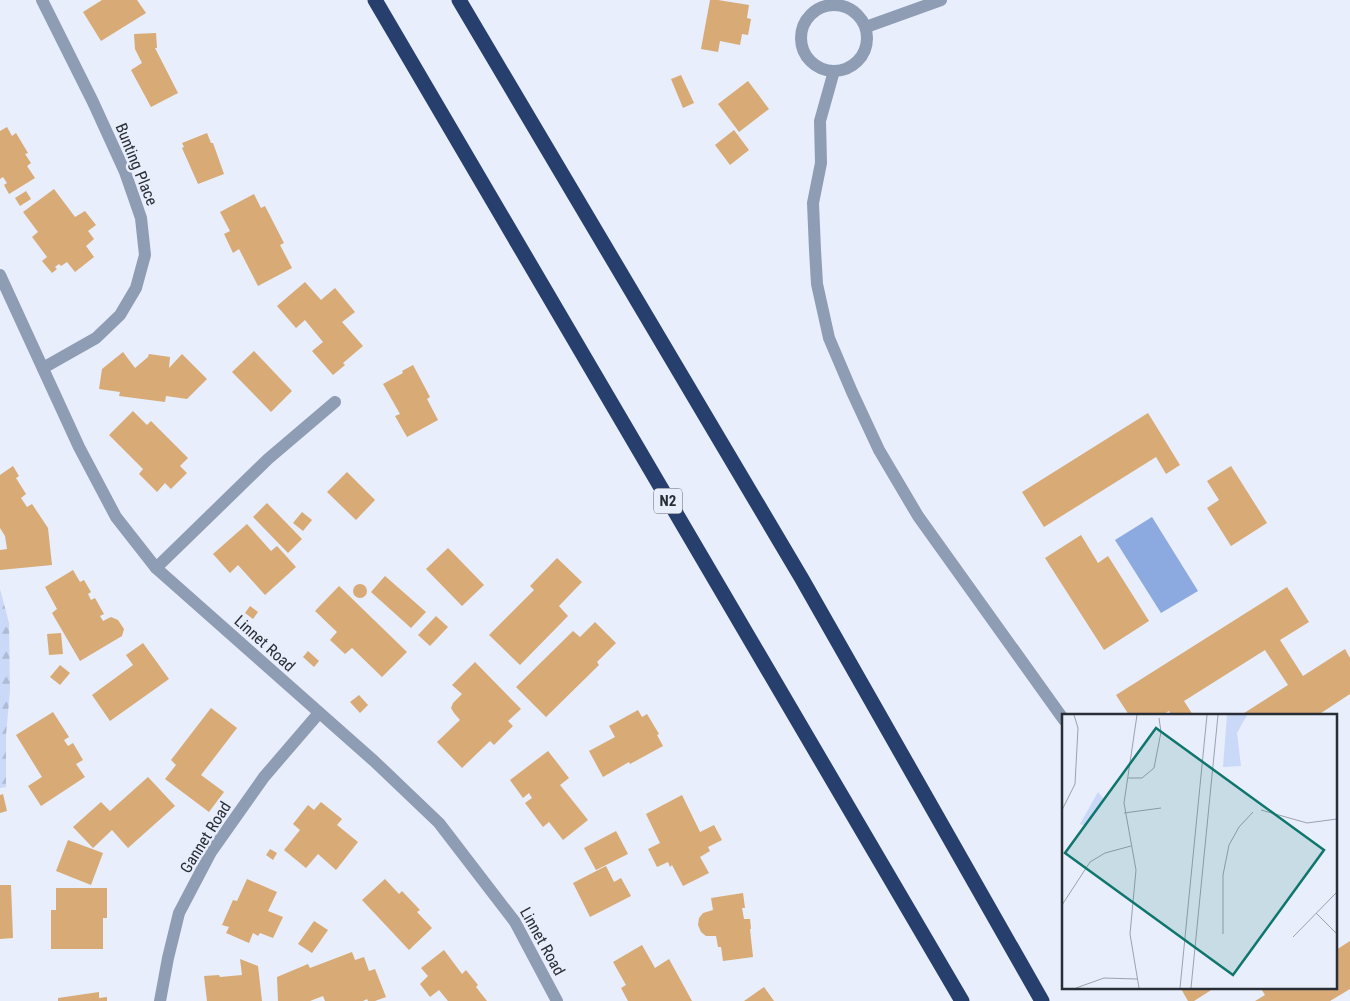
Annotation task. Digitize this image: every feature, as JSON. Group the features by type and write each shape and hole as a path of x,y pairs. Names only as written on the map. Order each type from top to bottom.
{"highway":[{"name":"N2","path":"375,0 962,1001"},
{"path":"459,0 802,579 1042,1001"}],"street":[{"name":"Bunting Place","path":"42,0 93,102 125,172 141,218 145,255 136,288 120,315 96,338 43,368"},
{"path":"866,27 941,0"},
{"path":"830,5 839,5 855,12 866,27 868,36 864,53 858,61 843,70 834,71 825,70 810,60 804,53 801,36 807,19 814,12 830,5"},
{"path":"834,71 820,121 821,163 814,203 814,250 817,284 830,338 879,450 918,516 1062,717"},
{"name":"Linnet Road","path":"0,275 79,447 116,517 156,568 374,761 439,823 515,922 557,1001"},
{"path":"156,568 268,459 335,402"},
{"name":"Gannet Road","path":"160,1001 179,913 211,852 264,777 319,713"}],"green space":[{"path":"0,589 9,623 10,691 6,735 6,787 0,788"}],"water":[{"path":"1152,517 1198,591 1161,613 1115,540"}],"building":[{"path":"102,0 137,0 146,13 101,41 83,12"},
{"path":"710,0 749,5 747,18 751,19 748,35 742,34 740,45 720,41 718,52 701,49"},
{"path":"156,33 157,48 155,48 178,93 151,107 131,70 142,63 135,49 134,34"},
{"path":"681,75 694,103 683,108 671,79"},
{"path":"748,81 769,109 739,132 718,104"},
{"path":"7,127 12,136 16,133 28,153 25,154 31,163 27,166 35,178 9,194 4,185 7,183 3,177 0,179 0,131"},
{"path":"734,130 749,150 730,165 715,145"},
{"path":"207,133 211,143 213,143 224,174 198,184 182,148 184,147 182,143"},
{"path":"54,189 75,217 85,211 96,225 88,231 94,239 86,246 94,257 75,272 67,262 61,266 59,264 52,273 42,261 47,257 32,237 38,232 23,212"},
{"path":"26,191 31,199 20,206 15,198"},
{"path":"254,194 261,208 265,206 284,243 280,245 292,268 258,286 239,249 233,253 224,234 230,231 220,212"},
{"path":"305,282 321,300 335,288 355,312 342,322 363,346 343,363 345,365 333,375 312,351 323,342 305,320 296,328 277,306"},
{"path":"254,351 292,391 271,412 232,372"},
{"path":"123,352 135,368 149,354 170,357 169,368 182,354 207,379 187,399 166,396 165,402 119,396 120,392 99,389 102,369"},
{"path":"413,365 430,397 427,399 438,420 407,437 395,416 400,414 383,384"},
{"path":"133,411 147,425 151,421 188,458 180,466 187,473 171,489 165,483 157,492 139,474 143,469 109,435"},
{"path":"1148,413 1180,465 1166,474 1156,457 1044,527 1022,492"},
{"path":"13,466 19,476 16,478 26,494 21,498 27,507 32,504 48,528 52,565 0,570 0,550 7,549 5,536 0,528 0,475"},
{"path":"1231,466 1267,523 1231,546 1207,508 1219,500 1207,481"},
{"path":"347,472 375,500 356,520 327,492"},
{"path":"267,503 302,539 288,553 253,517"},
{"path":"302,512 312,520 303,531 293,523"},
{"path":"247,524 271,551 277,546 296,567 265,595 238,565 230,573 213,554"},
{"path":"1081,535 1098,563 1108,556 1149,621 1104,650 1045,558"},
{"path":"448,548 484,585 462,606 426,569"},
{"path":"557,558 582,582 559,606 568,616 520,665 489,635 534,590 530,586"},
{"path":"73,570 80,582 84,580 91,592 88,594 91,600 95,598 104,614 100,616 103,621 111,617 118,620 124,629 122,636 80,661 52,613 57,609 45,587"},
{"path":"385,576 426,612 411,628 371,592"},
{"path":"357,584 363,584 367,591 363,598 357,598 353,594 353,588"},
{"path":"339,586 407,652 382,677 352,648 345,654 330,640 337,632 315,611"},
{"path":"1287,587 1309,622 1280,640 1303,676 1345,649 1350,658 1350,694 1320,714 1243,714 1288,685 1265,650 1184,701 1192,714 1170,714 1169,711 1164,714 1128,714 1116,695"},
{"path":"250,606 258,612 253,619 245,613"},
{"path":"436,616 448,627 430,646 418,635"},
{"path":"595,622 616,643 597,662 599,665 546,717 516,687 573,631 580,637"},
{"path":"61,633 63,654 49,655 47,634"},
{"path":"143,643 169,679 110,721 92,695 133,665 126,655"},
{"path":"308,651 319,661 314,667 303,657"},
{"path":"475,662 521,709 508,721 513,726 494,745 490,741 462,768 437,742 460,720 451,708 453,703 462,694 452,685"},
{"path":"60,665 70,673 60,685 50,677"},
{"path":"359,695 368,705 360,713 350,702"},
{"path":"211,708 237,728 201,775 224,792 209,812 165,779 176,765 171,760"},
{"path":"638,710 642,717 647,714 659,734 657,735 663,746 603,777 589,751 615,737 609,726"},
{"path":"53,712 69,737 64,740 68,746 73,743 83,760 76,764 85,777 41,806 28,786 42,777 16,735"},
{"path":"548,751 569,778 560,785 588,820 563,840 549,822 543,827 525,803 532,798 529,793 523,798 510,780"},
{"path":"148,777 175,806 128,848 112,830 93,848 73,827 101,802 110,811"},
{"path":"3,794 7,811 0,813 0,795"},
{"path":"682,795 700,832 714,825 722,840 708,847 710,851 700,857 709,873 683,886 672,865 670,867 668,862 657,867 648,849 660,843 646,814"},
{"path":"321,802 342,819 337,825 358,842 336,870 318,854 306,868 284,850 300,830 293,824 308,805 314,810"},
{"path":"616,831 628,854 596,870 584,848"},
{"path":"68,840 103,853 91,885 56,871"},
{"path":"270,849 277,853 273,860 266,855"},
{"path":"606,866 614,882 621,878 631,896 590,917 573,883"},
{"path":"247,879 277,892 268,911 283,917 273,938 260,933 258,936 253,933 249,943 226,933 229,927 222,925 233,900 237,901"},
{"path":"385,879 399,894 402,891 420,910 417,912 432,928 409,950 362,900"},
{"path":"0,885 11,885 13,938 0,939"},
{"path":"56,888 107,888 107,918 103,918 103,949 51,949 51,910 56,910"},
{"path":"743,893 745,908 742,908 744,919 750,919 753,957 723,961 721,947 718,947 716,936 706,936 701,932 698,925 699,918 703,913 713,910 711,898"},
{"path":"314,921 328,930 312,953 298,944"},
{"path":"1350,941 1350,989 1330,1001 1255,1001 1265,995 1261,988 1338,988 1338,949"},
{"path":"642,945 655,968 669,959 692,1001 628,1001 621,988 626,985 613,962"},
{"path":"444,950 462,974 466,970 478,985 476,987 487,1001 448,1001 439,990 430,997 420,984 428,976 421,968"},
{"path":"352,952 355,960 364,957 369,971 375,969 386,997 375,1001 368,1001 367,999 363,1001 325,1001 323,996 310,1001 278,1001 277,977 308,964 310,968"},
{"path":"240,959 258,966 262,1001 207,1001 204,976 242,975"},
{"path":"764,987 774,1001 744,1001"},
{"path":"1181,988 1214,988 1194,1001 1188,1001"},
{"path":"99,992 99,998 107,997 107,1001 58,1001 58,998"}]}
